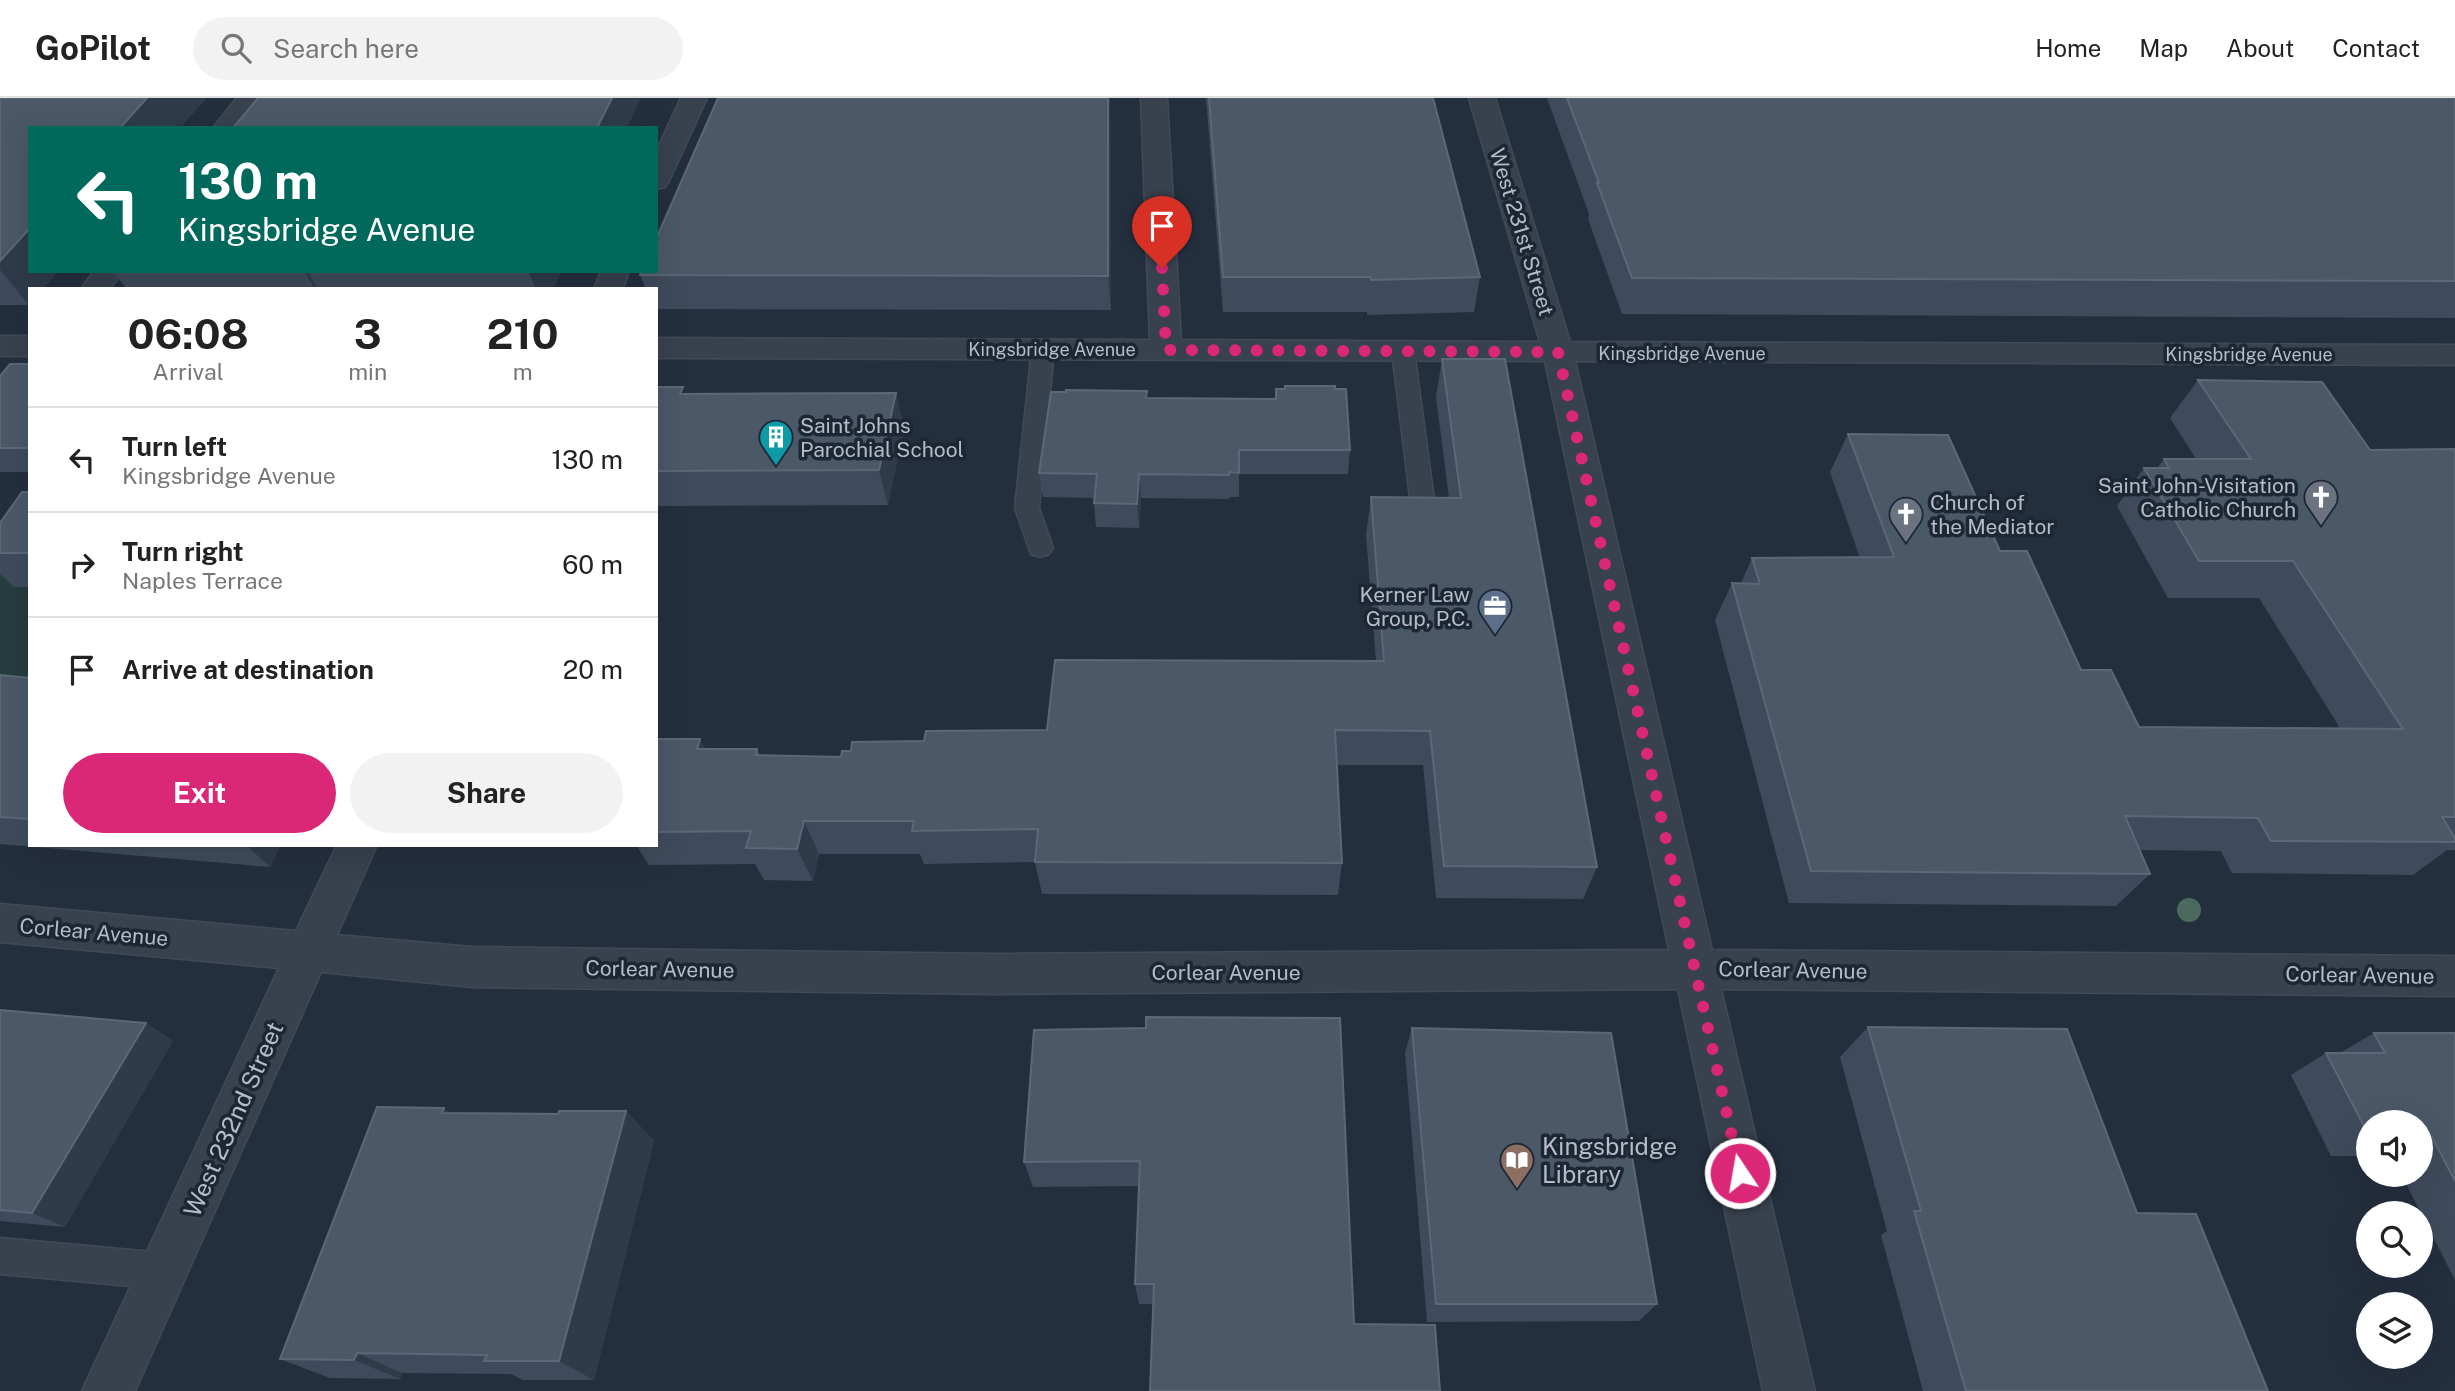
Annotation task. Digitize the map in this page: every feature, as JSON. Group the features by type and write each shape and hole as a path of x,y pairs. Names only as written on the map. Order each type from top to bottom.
{"street":[{"path":"228,126 250,98"},
{"path":"658,177 694,98 716,98"},
{"path":"1154,98 1166,350"},
{"name":"West 231st Street","path":"1482,98 1558,352 1789,1391"},
{"path":"97,287 107,273"},
{"path":"0,346 28,346"},
{"name":"Kingsbridge Avenue","path":"658,348 2455,355"},
{"name":"West 232nd Street","path":"108,1391 356,847"},
{"name":"Corlear Avenue","path":"0,923 472,967 994,974 1695,969 2455,976"}],"lane":[{"path":"1040,548 1027,508 1043,349"},
{"path":"1403,351 1425,522"},
{"path":"0,1256 164,1271"}],"green space":[{"path":"0,554 28,585 28,708 0,705"}],"building":[{"path":"0,98 147,98 122,126 28,126 28,230 0,261"},
{"path":"258,98 612,98 598,126 235,126"},
{"path":"718,98 1108,98 1108,276 640,275 658,273 658,234"},
{"path":"1209,98 1433,98 1480,277 1371,280 1370,277 1223,277"},
{"path":"1567,98 2455,98 2455,281 1632,278"},
{"path":"1442,359 1505,359 1597,867 1444,866 1430,731 1335,730 1342,863 1035,862 1038,829 912,831 914,821 804,821 797,849 746,848 751,831 658,832 658,739 700,739 697,749 757,749 756,755 841,757 842,751 851,751 852,742 924,741 926,731 1047,730 1055,660 1384,661 1371,497 1461,498"},
{"path":"10,364 28,364 28,448 0,448 0,376"},
{"path":"2198,380 2322,382 2370,450 2455,449 2455,817 2442,817 2455,842 2271,841 2258,818 2125,816 2150,874 1811,871 1732,583 1760,584 1752,558 1894,557 1848,434 1948,435 2000,551 2027,551 2081,670 2111,670 2139,727 2403,729 2293,561 2199,561 2144,468 2169,468 2164,459 2251,459"},
{"path":"1285,386 1335,386 1335,389 1346,389 1350,450 1239,450 1239,473 1139,474 1137,504 1094,503 1097,474 1039,473 1051,392 1147,391 1146,398 1276,399 1276,389 1285,389"},
{"path":"658,387 683,387 680,394 896,393 879,470 658,471"},
{"path":"22,492 28,492 28,553 0,553 0,523"},
{"path":"0,675 28,678 28,819 0,817"},
{"path":"0,1010 146,1023 32,1213 0,1210"},
{"path":"1146,1017 1340,1018 1354,1324 1435,1325 1440,1391 1150,1391 1154,1284 1135,1284 1140,1161 1024,1162 1034,1030 1146,1028"},
{"path":"1868,1027 2067,1029 2137,1213 2196,1214 2268,1391 1966,1391 1914,1211 1921,1211"},
{"name":"Kingsbridge Library","path":"1412,1028 1611,1033 1657,1304 1436,1304"},
{"path":"2374,1033 2455,1033 2455,1181 2433,1139 2433,1110 2356,1111 2326,1053 2385,1053"},
{"path":"377,1107 444,1108 442,1113 558,1114 559,1111 626,1111 559,1361 484,1361 487,1355 357,1353 354,1360 280,1359"}],"place":[{"name":"Saint Johns Parochial School","path":"776,467"},
{"name":"Saint John-Visitation Catholic Church","path":"2321,527"},
{"name":"Church of the Mediator","path":"1906,544"},
{"name":"Kerner Law Group, P.C.","path":"1495,636"},
{"name":"Kingsbridge Library","path":"1517,1190"}],"route":[{"path":"1162,268 1166,350 1558,352 1740,1173"}]}
